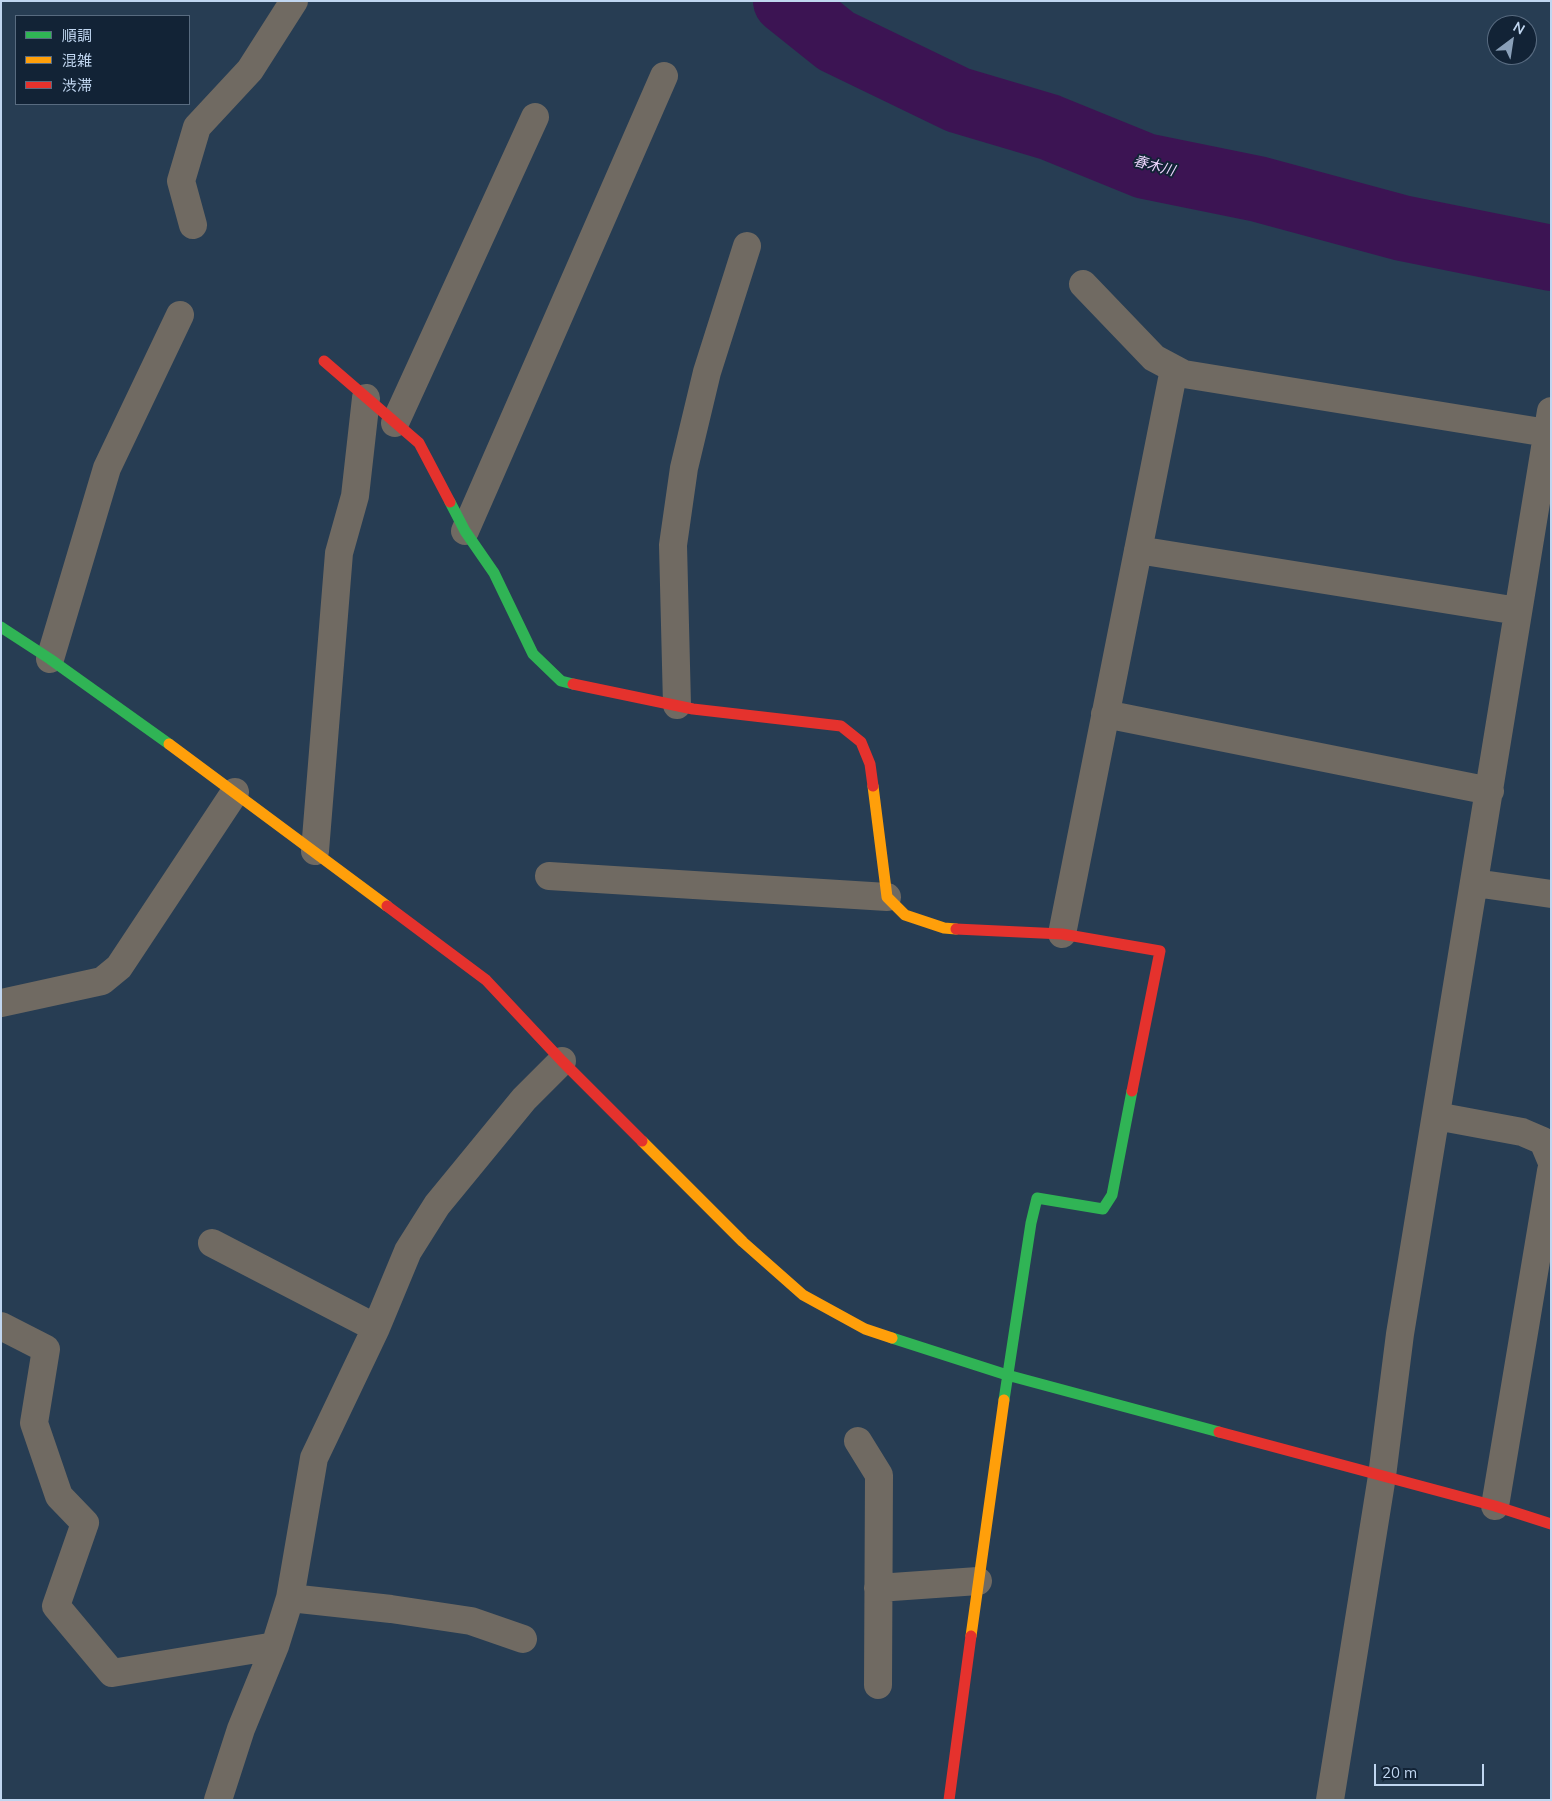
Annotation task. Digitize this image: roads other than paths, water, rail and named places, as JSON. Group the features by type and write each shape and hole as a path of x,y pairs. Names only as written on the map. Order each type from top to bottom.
{"street":[{"path":"193,225 181,181 198,127 250,70 294,1"},
{"path":"465,531 664,76"},
{"path":"395,423 535,117"},
{"path":"677,705 673,544 683,477 707,372 747,246"},
{"path":"1083,284 1154,358 1184,374 1549,422 1400,1334 1382,1476 1330,1800"},
{"path":"50,659 108,468 180,315"},
{"path":"324,361 419,443 465,531 494,573 533,654 561,680 693,709 841,726 861,742 870,764 887,896 906,915 944,928 1062,934 1160,951 1112,1196 1103,1209 1037,1198 1031,1223 1007,1376 950,1800"},
{"path":"1062,934 1174,369"},
{"path":"315,851 339,553 355,496 366,398"},
{"path":"1138,550 1518,611"},
{"path":"1,628 50,659 235,792 486,980 562,1061 743,1242 803,1295 865,1328 1007,1376 1495,1506 1551,1524"},
{"path":"1105,714 1490,791"},
{"path":"1,1003 102,981 119,967 235,792"},
{"path":"549,876 887,896"},
{"path":"1475,883 1551,894"},
{"path":"218,1800 241,1729 276,1646 290,1598 314,1458 376,1328 408,1251 437,1205 524,1099 562,1061"},
{"path":"1436,1116 1522,1132 1543,1141 1551,1160"},
{"path":"1495,1506 1551,1171"},
{"path":"212,1244 376,1328"},
{"path":"1,1326 46,1349 34,1423 59,1496 85,1523 56,1606 112,1673 276,1646"},
{"path":"858,1441 879,1476 878,1685"},
{"path":"878,1588 978,1581"},
{"path":"290,1598 471,1620 523,1639"}],"waterway":[{"name":"春木川","path":"786,1 836,41 958,100 1049,127 1145,166 1258,189 1402,228 1551,258"}]}
